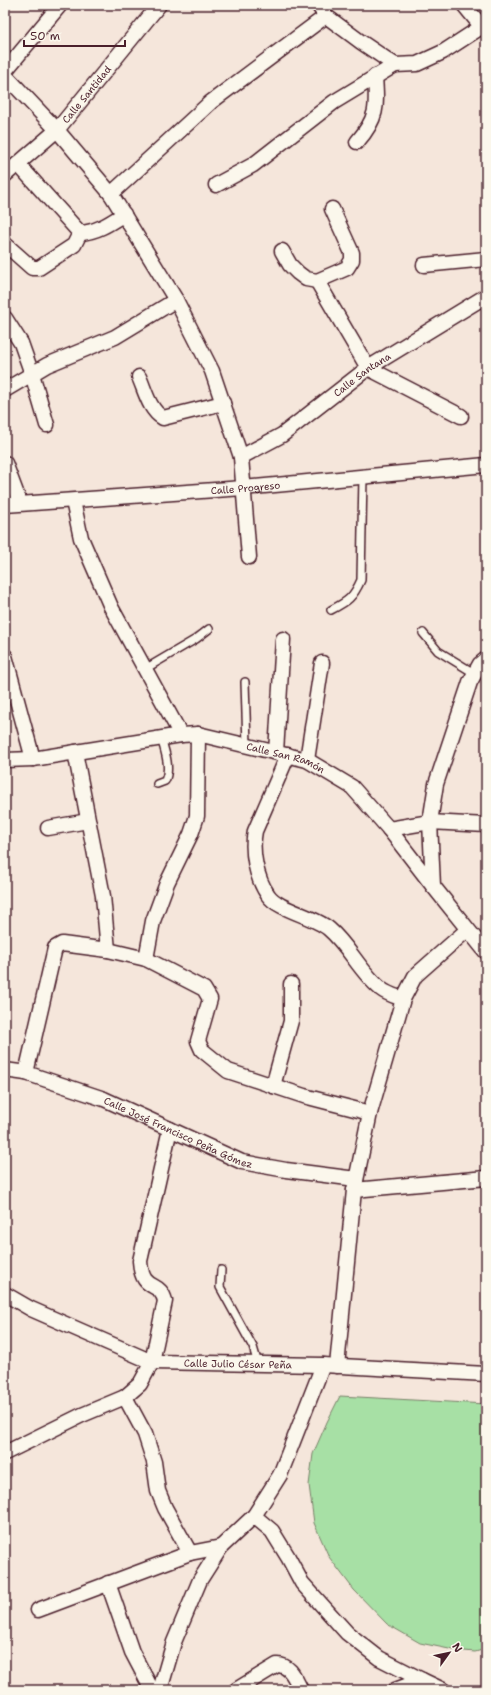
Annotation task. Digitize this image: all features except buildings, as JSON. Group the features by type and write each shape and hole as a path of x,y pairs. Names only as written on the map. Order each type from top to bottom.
{"street":[{"path":"5,71 60,5"},
{"name":"Calle Santidad","path":"5,175 57,130 159,5"},
{"path":"216,185 253,165 334,102 375,76 395,65 417,64 443,52 484,25 464,5"},
{"path":"111,194 211,102 322,10 361,42 395,65"},
{"path":"5,75 57,130 111,194 176,300 212,370 241,457 249,557"},
{"path":"357,142 372,122 375,112 377,102 375,76"},
{"path":"18,164 80,233"},
{"path":"282,251 290,265 306,279 317,281 347,268 352,260 352,253 332,209"},
{"path":"80,233 91,232 109,224 124,214"},
{"path":"5,244 32,268 39,268 74,245 80,233"},
{"path":"424,265 486,259"},
{"path":"317,281 368,368 461,416"},
{"name":"Calle Santana","path":"241,457 282,436 368,368 486,296"},
{"path":"5,390 47,365 115,337 176,300"},
{"path":"5,318 21,343 48,425"},
{"path":"139,377 151,405 157,415 162,418 223,403"},
{"path":"5,463 20,503"},
{"name":"Calle Progreso","path":"5,505 243,488 486,465"},
{"path":"74,501 81,538 111,607 181,734"},
{"path":"284,639 282,753 253,840 256,867 262,886 269,897 280,904 314,919 328,928 338,937 364,971 381,989 403,999"},
{"path":"5,656 33,759"},
{"path":"433,886 430,822 436,784 470,682 474,673 486,659"},
{"path":"308,760 322,663"},
{"name":"Calle San Ramón","path":"5,760 33,759 181,734 198,734 308,760 352,787 389,829 467,930 486,952"},
{"path":"146,959 153,921 167,884 191,834 197,816 198,734"},
{"path":"75,752 103,896 108,950"},
{"path":"48,828 88,821"},
{"path":"389,829 430,822 486,825"},
{"path":"160,1690 174,1642 197,1587 221,1547 254,1516 280,1475 330,1366 355,1184 370,1113 403,999 415,976 467,930"},
{"path":"26,1074 55,948 62,944 108,950 146,959 204,989 210,999 198,1041 202,1050 228,1071 304,1096 370,1113"},
{"path":"273,1086 291,1021 291,984"},
{"name":"Calle José Francisco Peña Gómez","path":"5,1070 26,1074 104,1100 242,1162 355,1184 486,1178"},
{"path":"5,1452 82,1415 125,1397 140,1384 152,1362 165,1301 164,1294 157,1288 145,1282 141,1273 140,1261 170,1130"},
{"name":"Calle Julio César Peña","path":"5,1294 31,1309 152,1362 330,1366 486,1374"},
{"path":"125,1397 145,1434 154,1462 158,1491 165,1508 190,1553"},
{"path":"254,1516 272,1531 302,1583 347,1632 379,1658 442,1690"},
{"path":"38,1610 190,1553 221,1547"},
{"path":"108,1584 132,1652 152,1690"},
{"path":"236,1690 277,1665 283,1665 290,1670 301,1690"},
{"path":"395,1690 422,1680"}],"lane":[{"path":"331,610 348,601 355,594 361,580 363,476"},
{"path":"146,669 196,639 209,629"},
{"path":"423,634 438,651 474,673"},
{"path":"245,682 248,745"},
{"path":"157,784 165,781 167,776 166,755 162,738"},
{"path":"221,1270 220,1286 253,1347 258,1364"}],"green space":[{"path":"340,1396 486,1404 486,1649 475,1652 454,1650 420,1643 387,1624 354,1590 329,1557 314,1523 309,1485 313,1454"}]}
